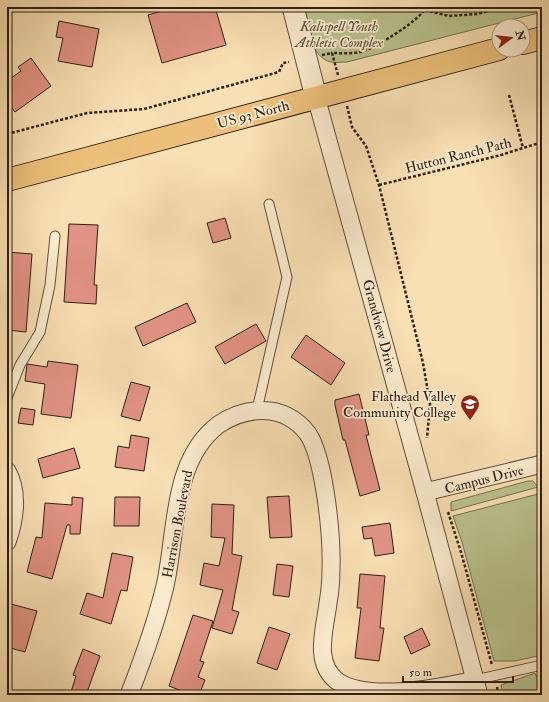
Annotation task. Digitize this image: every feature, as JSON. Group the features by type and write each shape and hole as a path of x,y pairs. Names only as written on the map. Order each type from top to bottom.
{"main road":[{"path":"531,41 542,38"},
{"name":"US 93 North","path":"7,180 316,97 491,52"}],"street":[{"path":"293,7 316,97"},
{"name":"Grandview Drive","path":"316,97 432,491 477,688"},
{"name":"Harrison Boulevard","path":"129,695 148,646 159,611 167,576 180,490 192,456 208,434 226,420 241,413 257,410 273,411 288,416 300,425 310,438 319,463 326,500 330,550 328,602 322,649 323,662 329,673 337,682 362,692 390,694 477,688"},
{"name":"Campus Drive","path":"432,491 542,464"},
{"path":"7,471 12,485 14,512 7,542"}],"lane":[{"path":"257,410 287,277 269,204"},
{"path":"7,398 20,365 40,332 50,285 55,236"},
{"path":"477,688 494,676 542,665"}],"path":[{"path":"7,134 87,113 144,109 279,72 283,63 332,53 361,52 406,27 423,13 425,8 449,16 477,14 506,7"},
{"path":"332,53 352,127 366,146 379,185 423,363 430,404 427,441"},
{"path":"509,95 523,148"},
{"name":"Hutton Ranch Path","path":"379,185 542,142"},
{"path":"432,491 449,514 488,648 499,695"}],"green space":[{"name":"Kalispell Youth Athletic Complex","path":"301,7 542,7 542,12 519,18 491,18 491,25 347,62 331,62 324,59 314,47 307,31"},
{"path":"528,481 533,481 538,487 451,511 451,502"},
{"path":"542,493 542,534 540,535 542,544 542,655 515,661 494,661 462,542 453,516"},
{"path":"535,673 536,676 542,674 542,695 503,695 501,685"}],"building":[{"path":"176,7 199,7 200,10 215,7 226,45 162,63 148,15"},
{"path":"59,21 99,29 92,67 58,61 63,38 56,37"},
{"path":"31,58 51,86 15,112 7,102 7,81 21,71 18,67"},
{"path":"225,218 231,238 213,243 207,223"},
{"path":"69,224 98,225 94,285 97,285 96,304 64,302"},
{"path":"7,252 32,254 26,332 7,330"},
{"path":"187,303 196,322 143,346 135,327"},
{"path":"256,324 266,341 225,364 215,347"},
{"path":"306,335 345,363 331,385 291,357"},
{"path":"48,361 78,365 71,418 41,414 45,384 25,381 27,364 47,367"},
{"path":"131,382 150,387 140,421 121,416"},
{"path":"359,394 369,435 366,435 380,490 360,496 345,440 343,440 335,405 335,400"},
{"path":"21,408 35,410 33,425 18,423"},
{"path":"131,435 149,438 144,471 115,467 118,446 129,448"},
{"path":"74,448 80,468 43,478 38,459"},
{"path":"289,496 292,537 270,538 267,497"},
{"path":"72,497 83,498 80,534 70,534 70,525 67,525 52,579 27,572 36,537 42,538 45,503 72,505"},
{"path":"115,497 140,497 139,526 114,526"},
{"path":"212,504 234,505 232,554 242,556 232,610 239,612 232,634 212,628 223,590 200,585 204,563 219,566 225,538 211,537"},
{"path":"390,523 394,553 375,556 372,538 364,539 362,527"},
{"path":"112,553 133,557 127,591 121,590 111,624 80,614 87,593 103,598"},
{"path":"277,564 293,566 289,597 273,595"},
{"path":"360,574 385,576 380,628 384,628 379,661 355,658 361,608 357,608"},
{"path":"11,604 37,611 25,652 7,647 7,618"},
{"path":"193,615 213,621 200,661 204,662 198,677 205,680 199,695 192,695 169,686"},
{"path":"269,627 290,634 277,670 257,663"},
{"path":"422,628 430,645 411,654 404,637"},
{"path":"83,649 100,656 86,695 70,695 76,676 73,675"}],"place":[{"name":"Flathead Valley Community College","path":"470,421"}]}
